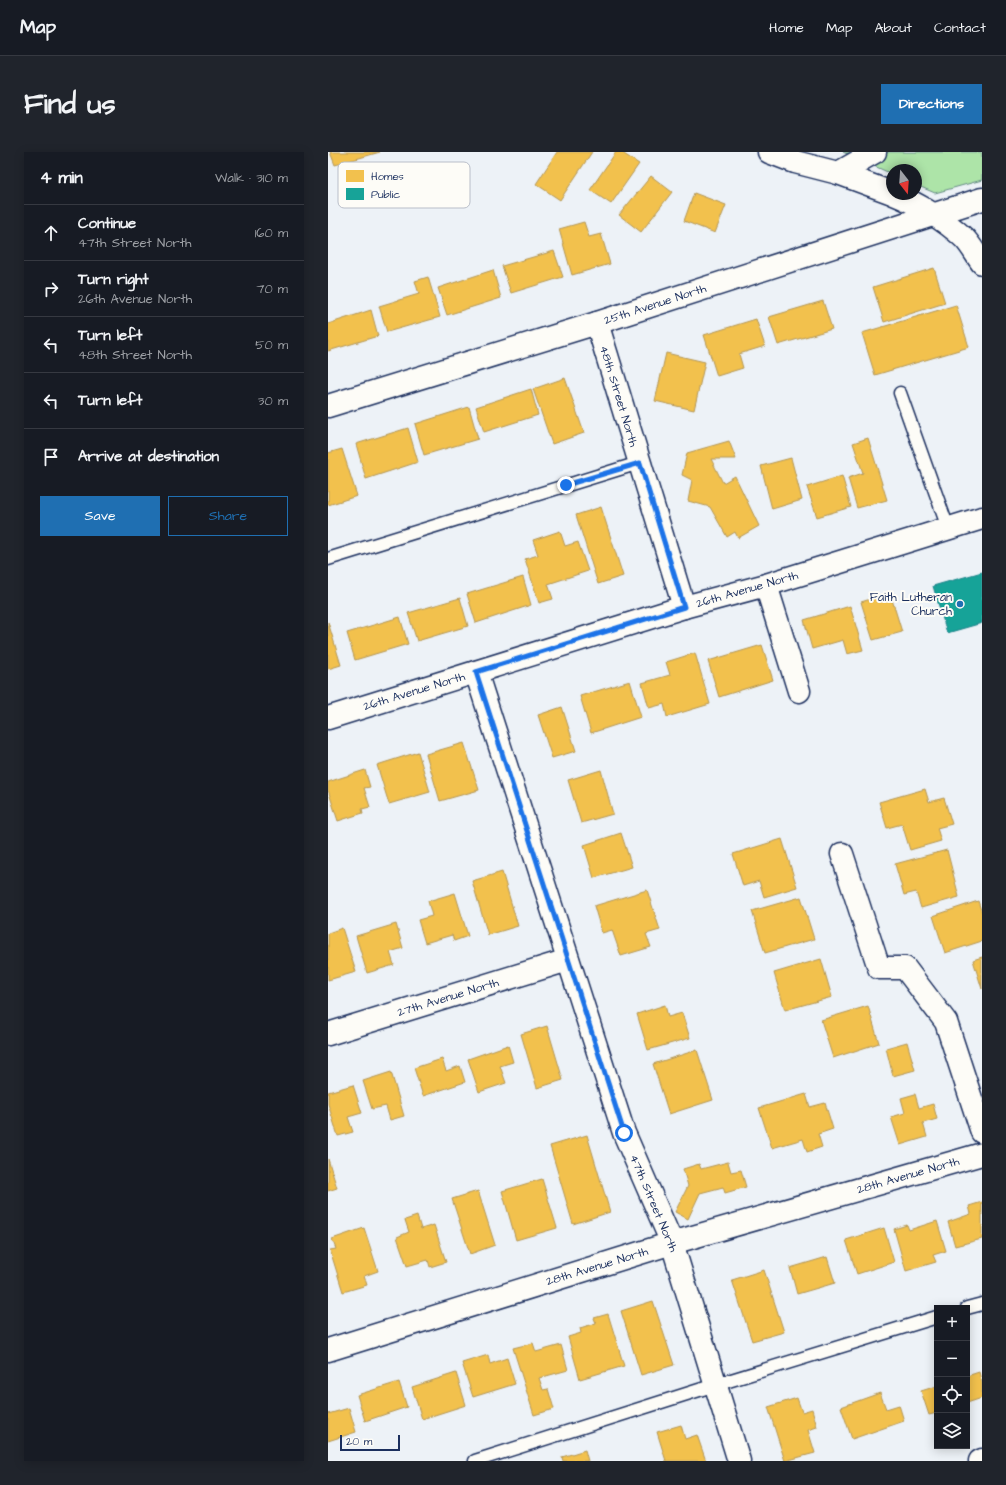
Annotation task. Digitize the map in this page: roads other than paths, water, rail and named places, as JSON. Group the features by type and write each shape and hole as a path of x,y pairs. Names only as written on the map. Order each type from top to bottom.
{"street":[{"path":"769,152 795,162 838,173 886,191"},
{"path":"838,173 875,152"},
{"path":"907,200 934,215 965,239 982,263"},
{"name":"25th Avenue North","path":"328,406 597,323 982,200"},
{"name":"48th Street North","path":"597,323 684,607"},
{"name":"26th Avenue North","path":"328,718 684,607 766,585 982,518"},
{"path":"766,585 799,691"},
{"name":"47th Street North","path":"476,672 624,1133 672,1243 739,1461"},
{"path":"842,854 879,968 906,968 946,1022 982,1132"},
{"name":"27th Avenue North","path":"328,1034 568,960"},
{"name":"28th Avenue North","path":"328,1350 672,1243 982,1154"}],"lane":[{"path":"900,393 948,528"},
{"path":"328,559 640,463"},
{"path":"970,1307 982,1304"},
{"path":"475,1461 934,1318"}],"place":[{"name":"Faith Lutheran Church","path":"960,604"}]}
